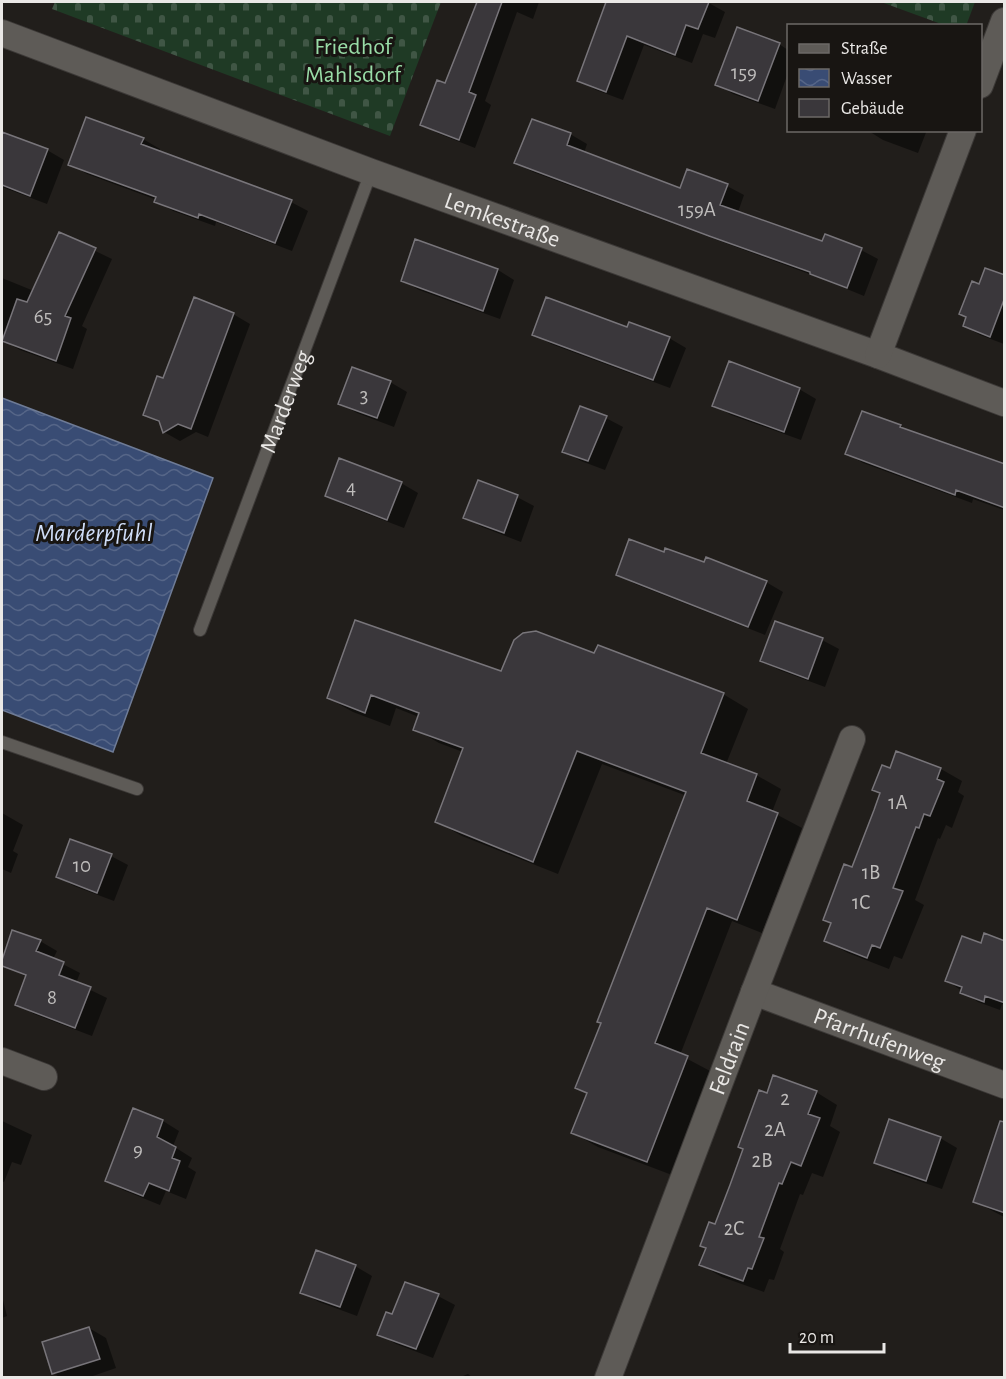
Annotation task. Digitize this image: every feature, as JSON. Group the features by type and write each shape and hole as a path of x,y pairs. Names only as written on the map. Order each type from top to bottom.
{"street":[{"path":"982,82 1005,21"},
{"name":"Lemkestraße","path":"2,33 371,172 1005,402"},
{"path":"879,355 962,132"},
{"name":"Feldrain","path":"608,1377 852,739"},
{"name":"Pfarrhufenweg","path":"754,992 1005,1085"},
{"path":"2,1061 44,1077"}],"lane":[{"name":"Marderweg","path":"200,630 371,172"},
{"path":"2,742 137,789"}],"green space":[{"name":"Friedhof Mahlsdorf","path":"55,2 441,2 390,136 52,9"},
{"path":"881,2 975,2 967,24 941,24"}],"water":[{"name":"Marderpfuhl","path":"2,398 213,478 113,752 2,710"}],"building":[{"path":"477,2 502,2 469,92 476,95 459,140 420,125 437,80 445,83"},
{"path":"606,2 709,2 698,29 686,25 675,55 627,36 606,92 577,81"},
{"path":"737,27 780,43 758,101 715,85"},
{"path":"86,117 144,138 141,144 292,200 275,243 199,214 198,218 154,202 156,197 68,165"},
{"path":"532,119 571,133 567,145 680,188 687,169 728,184 720,205 822,241 825,234 862,248 847,288 810,274 810,272 514,163"},
{"path":"2,132 48,149 30,196 2,185"},
{"path":"59,232 96,248 65,316 71,318 56,361 2,341 17,299 27,302"},
{"path":"415,239 498,269 483,311 401,281"},
{"path":"985,268 1005,275 1005,297 990,337 963,326 966,317 959,314 972,281 979,284"},
{"path":"194,297 234,313 191,429 178,424 163,433 159,421 143,415 157,376 163,378"},
{"path":"546,297 627,327 629,322 670,337 653,380 532,335"},
{"path":"729,361 800,388 784,432 712,406"},
{"path":"352,367 391,381 377,418 338,404"},
{"path":"580,406 607,416 588,461 562,452"},
{"path":"862,411 1005,464 1005,508 956,490 955,495 845,454"},
{"path":"339,458 402,482 387,520 325,496"},
{"path":"478,480 518,495 504,533 463,518"},
{"path":"629,539 664,552 665,548 704,562 706,557 767,581 748,627 616,575"},
{"path":"355,620 501,671 514,640 523,633 536,631 594,653 598,645 724,693 701,753 757,774 747,801 778,813 737,920 707,908 655,1043 688,1056 647,1162 571,1133 587,1093 575,1088 601,1023 597,1022 686,792 577,751 533,862 435,822 463,748 413,730 419,713 371,695 365,713 327,698"},
{"path":"775,621 823,638 808,679 760,661"},
{"path":"896,751 941,768 937,779 944,782 930,816 924,814 919,828 916,827 893,888 903,891 880,948 872,945 867,958 824,941 831,923 823,920 844,864 852,867 874,810 880,793 872,790 882,765 890,768"},
{"path":"70,839 112,854 97,893 56,877"},
{"path":"12,930 41,940 36,951 64,962 59,975 91,987 75,1028 15,1005 26,975 2,966"},
{"path":"984,933 1005,941 1005,1003 985,996 984,1002 960,993 962,987 945,981 962,936 981,943"},
{"path":"773,1075 817,1091 808,1114 820,1118 801,1166 791,1162 782,1184 779,1183 759,1237 764,1238 752,1269 748,1268 743,1281 699,1265 706,1248 700,1246 709,1222 715,1224 730,1185 743,1149 738,1147 759,1090 767,1093"},
{"path":"133,1108 163,1120 157,1137 176,1147 172,1158 180,1161 169,1191 149,1183 143,1196 105,1181"},
{"path":"889,1119 941,1137 926,1181 874,1163"},
{"path":"1000,1121 1005,1122 1005,1213 973,1202"},
{"path":"316,1250 356,1265 340,1307 300,1293"},
{"path":"405,1282 439,1294 416,1349 377,1335 386,1312 392,1314"},
{"path":"89,1327 100,1359 52,1374 42,1342"}]}
